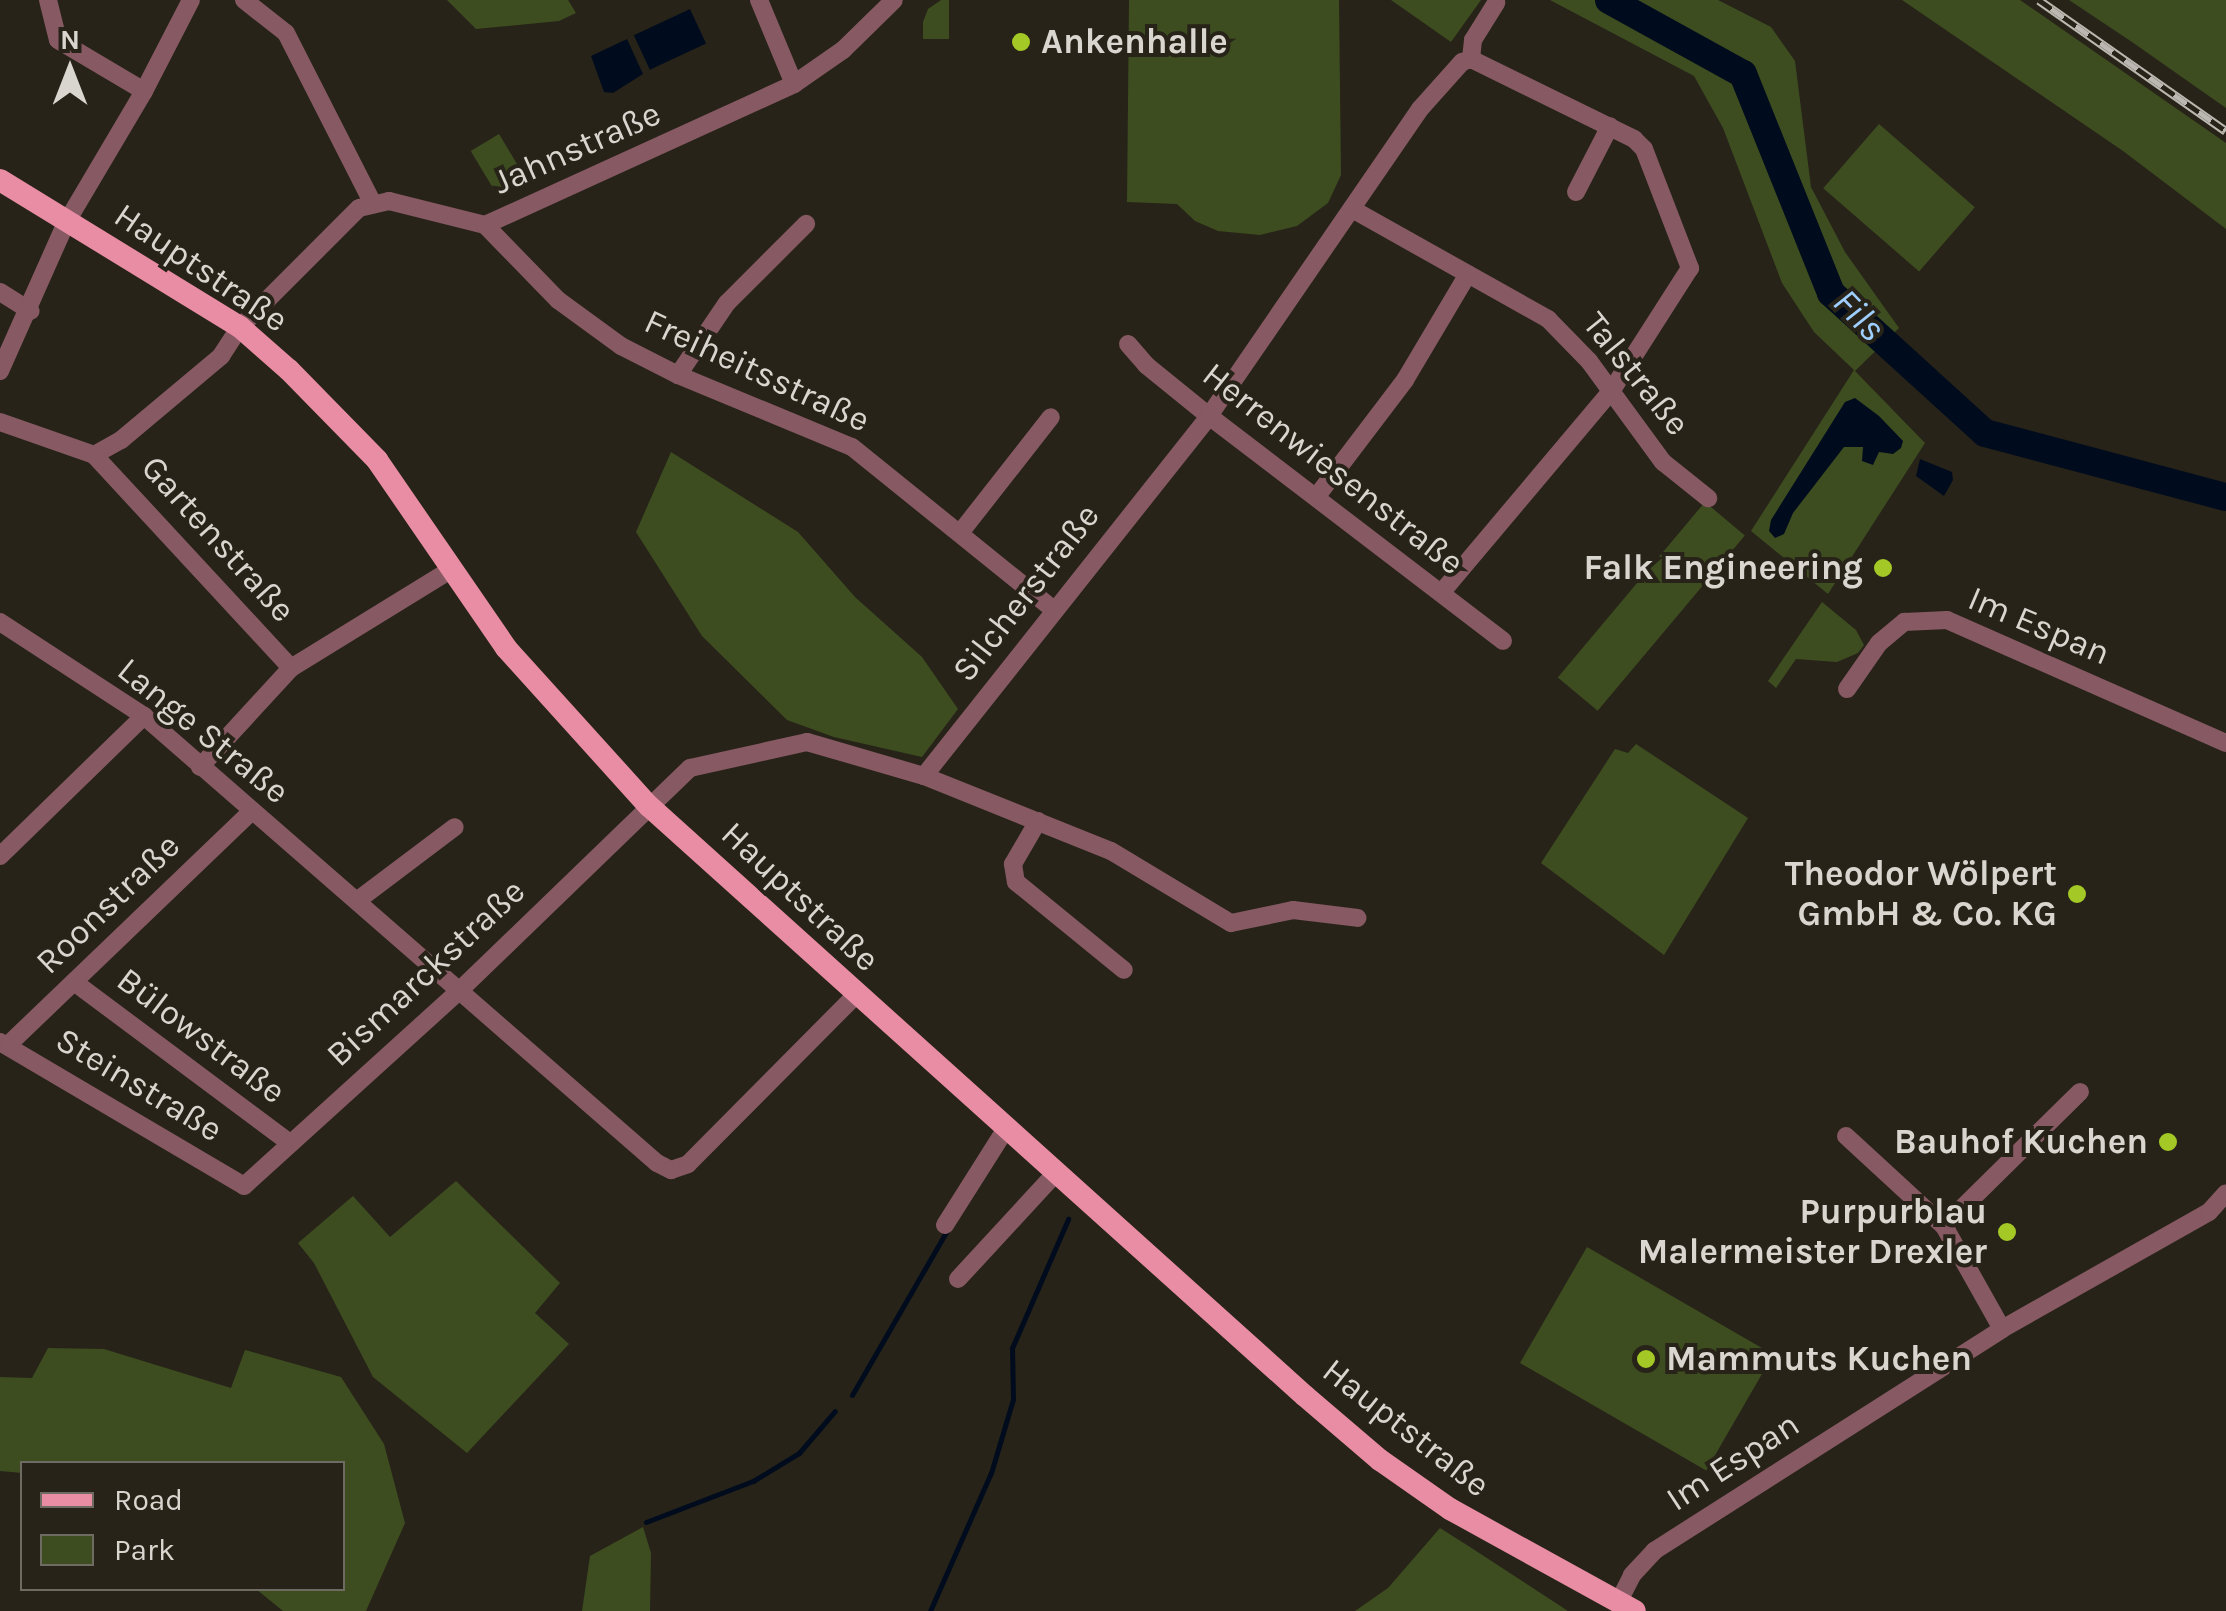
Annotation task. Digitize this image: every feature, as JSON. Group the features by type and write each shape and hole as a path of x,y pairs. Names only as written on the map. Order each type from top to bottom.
{"main road":[{"name":"Hauptstraße","path":"0,180 66,223 130,256 240,327 378,460 506,648 649,806 1054,1175 1380,1460 1484,1532 1627,1607"}],"street":[{"path":"48,0 58,40 144,91"},
{"path":"0,372 30,312 66,223 144,91 191,0"},
{"path":"0,422 94,455 121,440 221,356 240,327 359,208 372,202 286,34 244,0"},
{"path":"759,0 794,84"},
{"name":"Jahnstraße","path":"372,202 389,201 486,226 534,199 794,84 843,50 894,0"},
{"path":"1441,594 1612,390 1690,268 1644,149 1610,126 1472,59 1472,40 1496,2"},
{"name":"Silcherstraße","path":"924,776 1209,416 1420,109 1462,62 1472,59"},
{"path":"1576,192 1610,126"},
{"name":"Talstraße","path":"1352,209 1548,319 1612,390 1664,462 1708,498"},
{"path":"678,375 727,303 806,224"},
{"name":"Freiheitsstraße","path":"486,226 558,300 621,346 678,375 852,446 1054,610"},
{"path":"1317,496 1405,380 1468,274"},
{"path":"0,292 30,312"},
{"name":"Herrenwiesenstraße","path":"1128,344 1146,365 1209,416 1503,641"},
{"path":"960,532 1050,417"},
{"name":"Gartenstraße","path":"94,455 291,668"},
{"path":"200,767 291,668 450,570"},
{"name":"Im Espan","path":"1847,688 1879,643 1904,622 1947,620 2226,743"},
{"name":"Lange Straße","path":"0,622 144,716 656,1163 671,1170 688,1164 856,996"},
{"path":"0,856 144,716"},
{"path":"649,806 690,768 785,744 833,746 924,776 1112,851 1231,923 1293,910 1358,918"},
{"name":"Bismarckstraße","path":"244,1186 460,990 649,806"},
{"name":"Roonstraße","path":"5,1043 252,811"},
{"path":"1038,821 1012,864 1016,882 1124,970"},
{"path":"358,900 455,827"},
{"name":"Bülowstraße","path":"74,982 289,1142"},
{"name":"Steinstraße","path":"5,1043 244,1186"},
{"path":"1944,1226 2080,1092"},
{"path":"945,1225 1005,1130"},
{"path":"1846,1136 1944,1226 2002,1329"},
{"path":"958,1279 1054,1175"},
{"name":"Im Espan","path":"1627,1607 1632,1575 1654,1551 2002,1329 2209,1212 2226,1193"}],"green space":[{"path":"447,0 568,0 576,13 559,21 476,29"},
{"path":"941,0 949,0 949,39 923,39 928,9"},
{"path":"1129,0 1339,0 1341,175 1328,203 1297,226 1260,235 1218,231 1195,221 1177,204 1127,202"},
{"path":"1391,0 1481,0 1451,42"},
{"path":"1550,0 1718,0 1771,27 1795,61 1811,187 1845,252 1899,328 1855,371 1925,443 1828,594 1751,531 1854,370 1814,332 1782,283 1723,128 1694,76"},
{"path":"1902,0 2020,0 2226,143 2226,229 2123,151"},
{"path":"2069,0 2226,0 2226,108 2132,42"},
{"path":"1879,124 1975,207 1919,271 1823,188"},
{"path":"499,134 525,178 497,195 471,151"},
{"path":"671,452 798,532 855,597 922,657 958,709 922,757 834,737 787,720 702,636 636,532"},
{"path":"1705,502 1745,535 1598,711 1558,677"},
{"path":"1822,602 1856,630 1864,645 1858,653 1837,662 1796,659 1776,688 1768,681"},
{"path":"1636,744 1748,818 1664,955 1541,863 1615,749 1628,753"},
{"path":"456,1181 560,1283 535,1313 569,1344 467,1453 373,1377 314,1263 298,1243 353,1196 390,1237"},
{"name":"Mammuts Kuchen","path":"1587,1247 1773,1354 1706,1471 1520,1363"},
{"path":"48,1348 104,1349 231,1388 245,1350 341,1377 384,1444 405,1523 366,1611 283,1611 258,1591 345,1591 345,1461 20,1461 20,1473 0,1471 0,1377 32,1378"},
{"path":"643,1527 651,1553 650,1611 582,1611 590,1556"},
{"path":"1440,1528 1568,1611 1355,1611 1388,1588"}],"water":[{"path":"690,9 706,43 650,70 634,35"},
{"path":"627,39 643,74 613,93 604,92 591,56"},
{"path":"1855,398 1903,441 1901,448 1893,454 1879,452 1873,465 1862,461 1863,447 1844,447 1793,513 1784,534 1775,538 1769,531 1771,520 1845,402"},
{"path":"1920,459 1952,472 1953,480 1944,496 1916,476"}],"waterway":[{"name":"Fils","path":"1609,0 1743,74 1831,293 1985,433 2226,497"},
{"path":"930,1611 991,1473 1013,1399 1012,1348 1068,1219"},
{"path":"852,1395 948,1229"},
{"path":"646,1522 753,1481 799,1453 835,1411"}],"railway":[{"path":"2039,0 2226,131"}],"place":[{"name":"Ankenhalle","path":"1021,42"},
{"name":"Falk Engineering","path":"1883,568"},
{"name":"Theodor Wölpert GmbH & Co. KG","path":"2077,894"},
{"name":"Bauhof Kuchen","path":"2168,1142"},
{"name":"Purpurblau Malermeister Drexler","path":"2007,1232"},
{"name":"Mammuts Kuchen","path":"1646,1359"}]}
